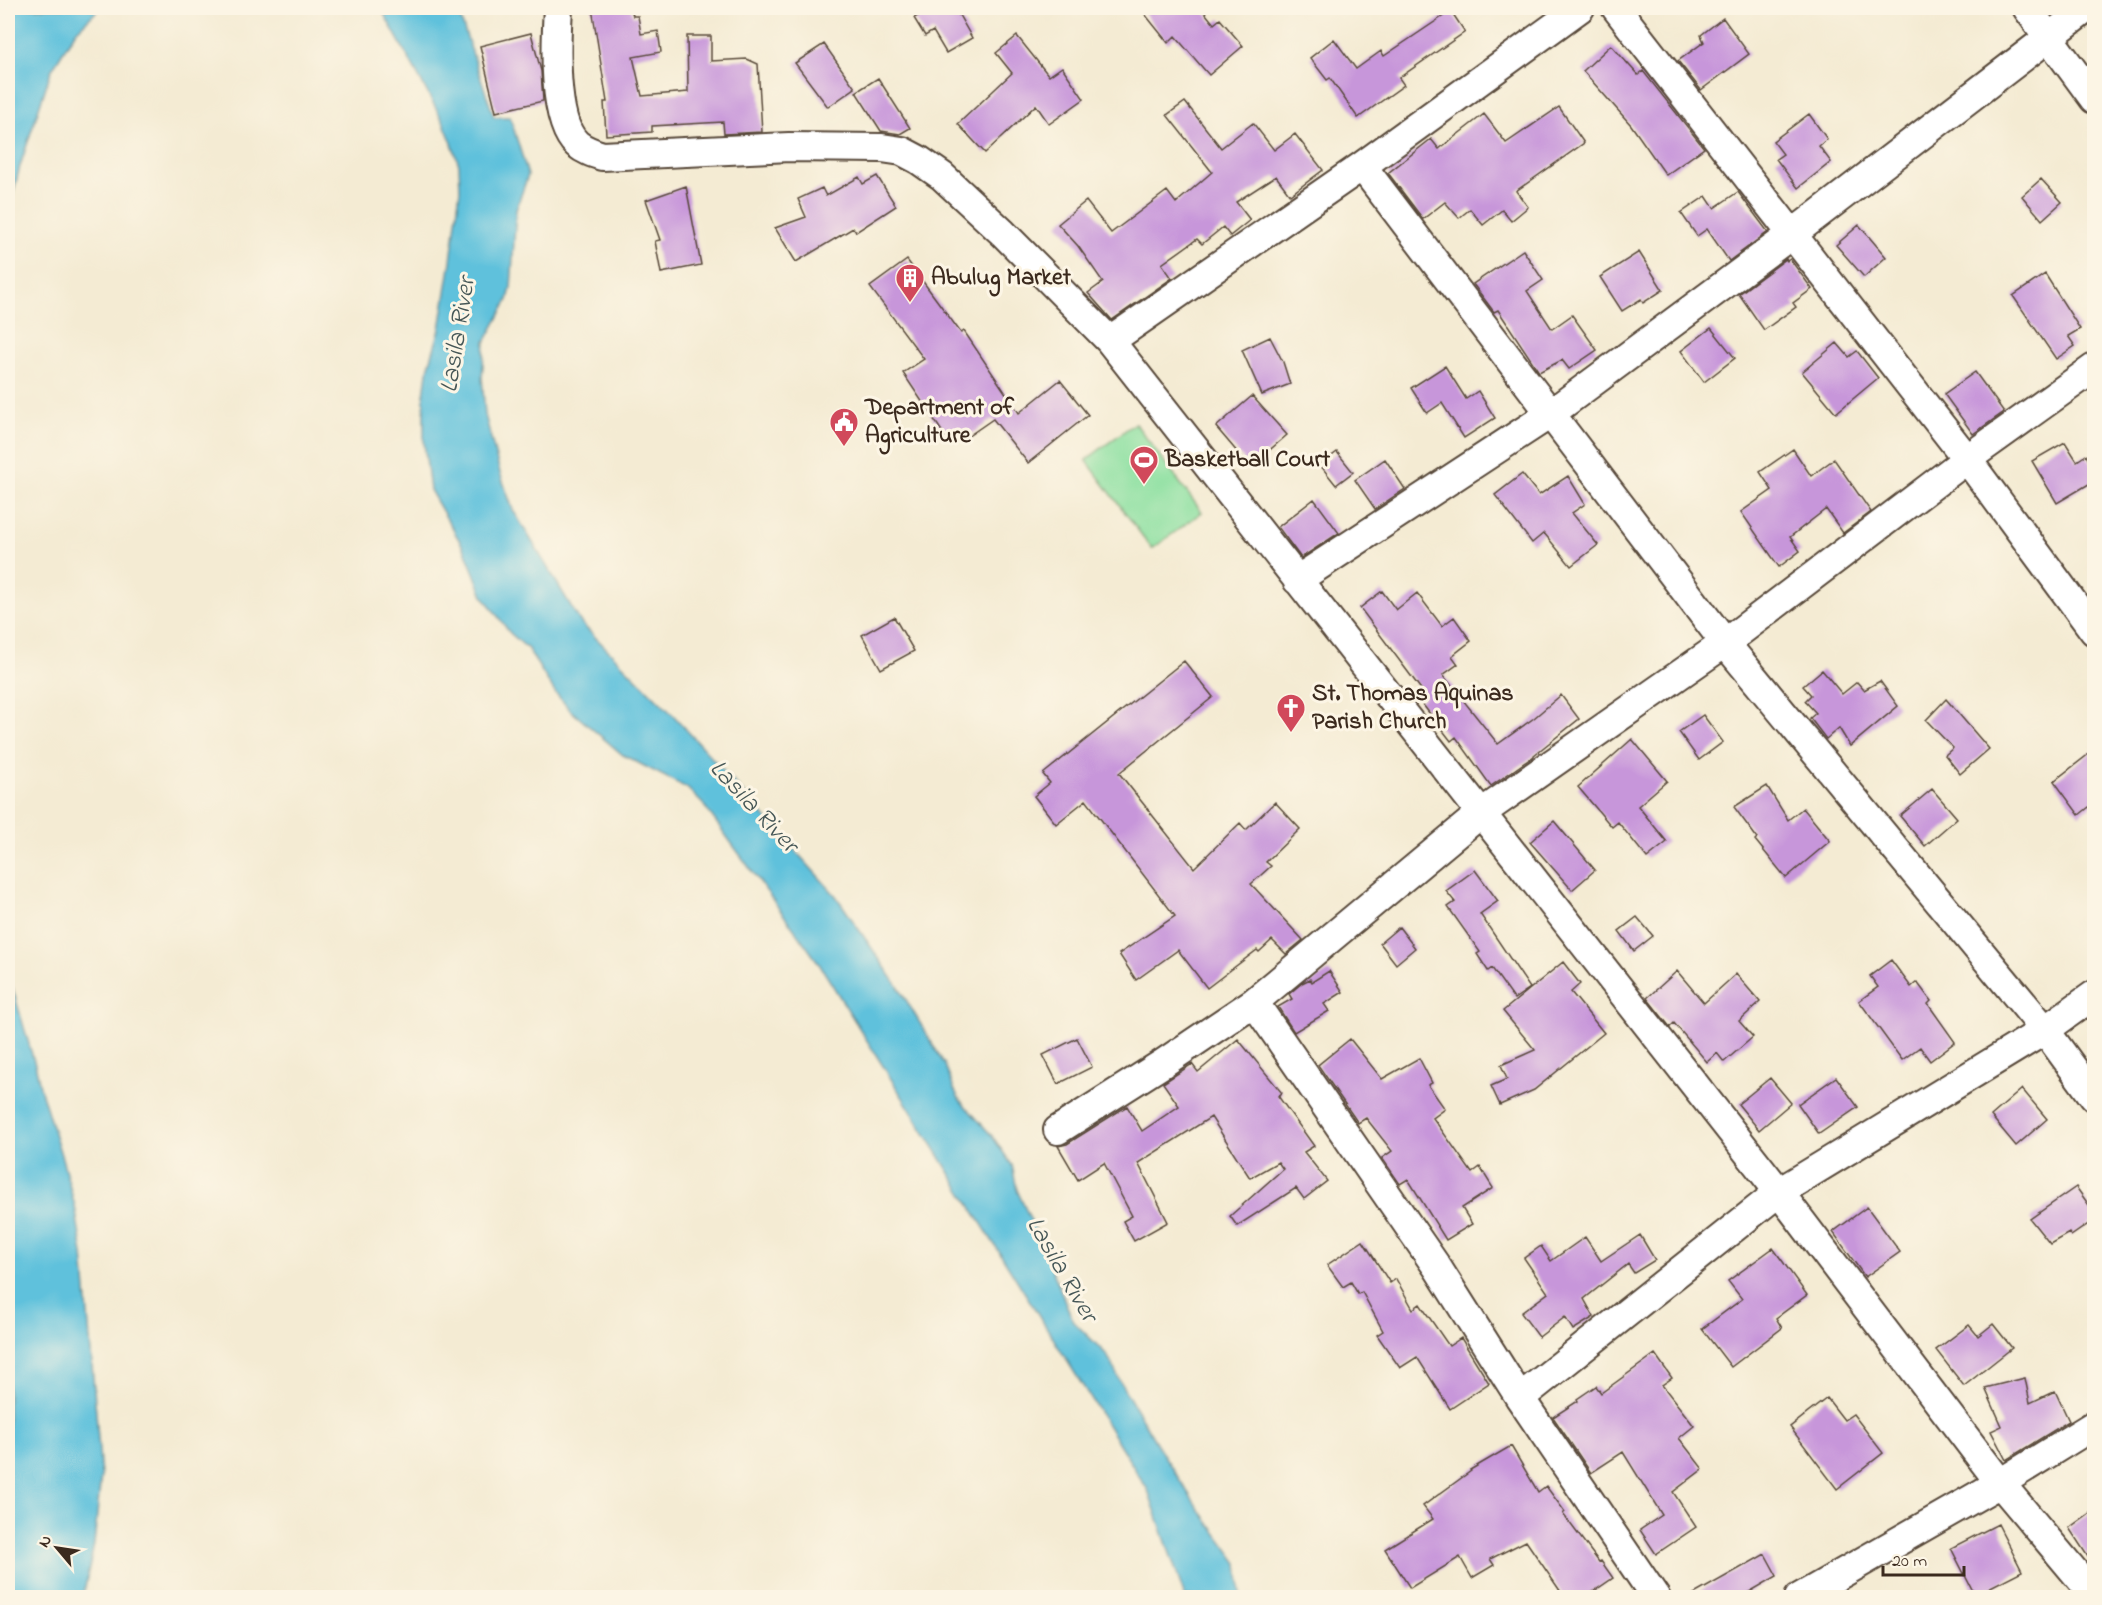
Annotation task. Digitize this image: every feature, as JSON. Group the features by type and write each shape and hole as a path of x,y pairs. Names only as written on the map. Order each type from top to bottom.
{"street":[{"path":"558,8 556,38 560,108 569,135 587,151 602,156 789,147 882,148 902,151 942,176 1003,233 1110,341 1779,1192 2000,1483 2094,1595"},
{"path":"1110,341 1362,166 1580,8"},
{"path":"1616,8 1967,459 2094,631"},
{"path":"2027,8 2094,99"},
{"path":"1297,580 1550,414 1791,235 2087,8"},
{"path":"1362,166 1725,643 2045,1030 2094,1097"},
{"path":"1058,1130 1254,1002 1480,814 1725,643 1967,459 2094,368"},
{"path":"1520,1398 1779,1192 2045,1030 2094,995"},
{"path":"1254,1002 1437,1267 1520,1398 1656,1598"},
{"path":"1799,1598 2000,1483 2094,1425"}],"green space":[{"name":"Basketball Court","path":"1135,423 1202,512 1152,549 1086,460"}],"water":[{"path":"8,8 100,8 76,31 51,71 20,166 8,214"},
{"name":"Lasila River","path":"379,8 457,8 494,117 510,117 528,175 516,210 511,288 508,300 485,342 482,377 485,415 500,473 513,510 581,623 674,716 836,896 899,988 945,1065 960,1100 992,1136 1012,1165 1017,1190 1073,1321 1107,1355 1124,1389 1161,1451 1238,1563 1241,1597 1185,1597 1148,1490 818,962 703,804 687,788 623,755 570,710 554,691 528,649 510,633 483,596 465,550 430,490 424,442 424,395 427,373 440,329 451,261 460,190 459,165 443,121"},
{"path":"8,973 75,1206 83,1254 101,1475 94,1544 83,1597 8,1597"}],"building":[{"path":"592,8 631,8 633,16 638,16 641,34 658,31 661,52 633,57 642,96 688,92 687,36 711,36 711,61 747,59 758,64 762,132 724,134 723,122 652,126 652,132 606,135 604,102 607,102"},
{"path":"919,8 972,8 959,15 972,38 946,53 933,31 925,36 914,18 923,13"},
{"path":"1140,8 1201,8 1214,24 1220,19 1243,46 1209,75 1175,36 1168,43"},
{"path":"1451,11 1465,32 1399,78 1404,85 1358,118 1330,78 1327,80 1310,58 1334,39 1356,69 1381,51 1384,56"},
{"path":"1723,18 1749,54 1701,90 1678,61 1704,42 1701,35"},
{"path":"531,33 541,71 543,101 496,112 480,46"},
{"path":"1017,36 1049,76 1062,67 1084,99 1049,124 1036,105 985,153 958,124 1012,73 996,53"},
{"path":"824,44 855,88 828,107 795,63"},
{"path":"1611,45 1638,75 1643,71 1704,148 1666,175 1631,125 1583,71"},
{"path":"878,78 910,128 900,134 881,131 856,92"},
{"path":"1185,102 1221,148 1253,123 1274,150 1295,134 1323,170 1290,195 1276,176 1236,202 1250,220 1230,236 1223,227 1202,244 1197,239 1162,264 1172,278 1112,320 1088,293 1103,282 1078,246 1058,224 1086,201 1111,233 1167,191 1176,203 1212,172 1167,115"},
{"path":"1559,107 1584,143 1516,191 1528,207 1511,221 1502,210 1483,225 1470,209 1459,218 1445,202 1423,219 1388,173 1431,139 1439,149 1484,114 1506,143"},
{"path":"1809,114 1827,139 1819,146 1831,162 1798,188 1776,159 1783,154 1773,141"},
{"path":"877,176 896,206 856,232 853,228 796,262 775,228 806,217 798,199 822,188 826,196 859,177 863,184"},
{"path":"2041,179 2062,202 2042,220 2022,196"},
{"path":"686,186 701,265 661,273 655,241 660,240 646,200"},
{"path":"1738,192 1768,232 1729,261 1707,229 1697,236 1681,213 1706,196 1714,208"},
{"path":"1859,225 1886,257 1864,277 1836,245"},
{"path":"1523,250 1543,280 1527,291 1552,329 1572,315 1597,350 1569,369 1562,360 1539,372 1498,310 1494,312 1473,284"},
{"path":"1639,252 1663,290 1643,303 1641,299 1622,311 1600,277"},
{"path":"1786,259 1787,261 1790,259 1812,289 1793,303 1796,307 1764,330 1739,294"},
{"path":"907,260 961,333 964,331 1019,413 1060,380 1088,415 1028,463 993,419 964,439 959,431 947,439 903,373 924,359 870,287"},
{"path":"2045,274 2080,329 2068,336 2075,346 2056,359 2013,296"},
{"path":"1711,328 1735,358 1704,382 1681,351"},
{"path":"1270,337 1283,362 1290,384 1262,395 1242,350"},
{"path":"1837,343 1849,357 1857,351 1878,378 1836,413 1802,372"},
{"path":"1445,366 1466,399 1478,391 1495,418 1464,438 1442,403 1427,413 1411,388"},
{"path":"1975,372 2004,412 1973,434 1944,394"},
{"path":"1252,396 1287,435 1250,467 1216,427"},
{"path":"2065,442 2077,461 2086,455 2094,470 2094,481 2057,503 2032,461"},
{"path":"1793,449 1811,476 1834,459 1871,512 1843,533 1826,509 1790,537 1800,551 1779,567 1741,512 1772,490 1760,472"},
{"path":"1337,452 1353,472 1336,485 1320,465"},
{"path":"1385,459 1405,489 1375,509 1355,480"},
{"path":"1522,474 1539,495 1568,476 1585,504 1572,513 1598,545 1571,566 1544,533 1532,543 1495,495"},
{"path":"1314,499 1339,533 1301,558 1278,527"},
{"path":"1382,591 1396,610 1417,593 1442,626 1454,617 1471,641 1452,656 1458,664 1443,675 1498,744 1561,695 1579,719 1534,756 1491,786 1456,737 1451,741 1420,701 1426,696 1360,608"},
{"path":"894,617 914,651 881,669 862,635"},
{"path":"1184,661 1213,697 1119,773 1194,868 1240,823 1246,830 1275,802 1300,829 1266,862 1271,866 1251,884 1303,940 1286,954 1272,940 1259,952 1257,950 1207,988 1178,950 1136,980 1119,954 1175,916 1086,800 1056,824 1034,796 1050,783 1043,774"},
{"path":"1822,670 1842,694 1857,682 1864,690 1880,681 1898,706 1850,746 1839,728 1826,739 1810,718 1816,713 1805,701 1811,695 1803,686"},
{"path":"1946,699 1989,749 1960,774 1945,755 1953,748 1926,720"},
{"path":"1703,715 1723,742 1699,760 1679,732"},
{"path":"1632,739 1667,781 1638,806 1667,842 1647,858 1618,822 1612,827 1578,787"},
{"path":"2094,750 2094,803 2079,815 2054,781"},
{"path":"1767,786 1788,820 1803,808 1830,841 1786,878 1755,840 1757,838 1734,807"},
{"path":"1932,789 1957,818 1925,846 1900,816"},
{"path":"1554,821 1595,870 1572,890 1530,842"},
{"path":"1475,870 1498,901 1480,914 1530,988 1514,999 1492,968 1488,971 1477,954 1480,952 1448,907 1455,902 1446,891"},
{"path":"1637,917 1653,936 1634,951 1619,931"},
{"path":"1399,927 1415,948 1396,964 1380,943"},
{"path":"1891,960 1911,987 1917,982 1931,1001 1928,1004 1955,1042 1930,1061 1920,1047 1902,1060 1859,1001 1878,987 1870,976"},
{"path":"1563,962 1580,984 1571,992 1604,1033 1534,1090 1500,1105 1491,1086 1507,1079 1501,1065 1535,1050 1503,1011"},
{"path":"1329,971 1343,992 1324,1004 1329,1011 1294,1032 1278,1007 1292,999 1289,994 1302,983 1310,979 1312,982"},
{"path":"1677,971 1704,1003 1736,974 1760,1002 1739,1021 1753,1037 1724,1062 1717,1053 1707,1062 1674,1023 1670,1027 1647,998"},
{"path":"1077,1038 1092,1067 1058,1084 1043,1055"},
{"path":"1238,1039 1282,1093 1278,1096 1314,1146 1304,1152 1327,1181 1304,1199 1296,1188 1237,1226 1230,1216 1283,1169 1278,1162 1250,1178 1211,1117 1138,1163 1168,1222 1134,1241 1123,1221 1132,1216 1104,1163 1078,1180 1058,1146 1067,1144 1127,1106 1142,1131 1179,1106 1163,1083 1192,1064 1198,1072"},
{"path":"1350,1039 1382,1079 1419,1058 1432,1083 1428,1085 1445,1109 1433,1118 1472,1173 1480,1167 1493,1188 1462,1208 1472,1224 1446,1240 1408,1179 1400,1184 1382,1158 1392,1151 1366,1118 1358,1123 1318,1065"},
{"path":"1836,1077 1858,1107 1819,1134 1798,1104"},
{"path":"1770,1078 1791,1103 1759,1130 1738,1104"},
{"path":"2022,1089 2047,1119 2016,1146 1991,1116"},
{"path":"2076,1187 2094,1212 2094,1220 2071,1236 2069,1233 2050,1244 2030,1219"},
{"path":"1867,1207 1900,1252 1865,1277 1833,1232"},
{"path":"1640,1235 1655,1260 1634,1273 1628,1264 1584,1299 1594,1317 1573,1330 1565,1317 1539,1337 1521,1313 1548,1293 1524,1258 1541,1246 1551,1261 1585,1237 1601,1261"},
{"path":"1363,1241 1390,1283 1396,1279 1413,1309 1420,1304 1449,1346 1461,1338 1489,1383 1450,1409 1417,1357 1400,1368 1377,1335 1383,1331 1362,1292 1358,1294 1351,1282 1343,1287 1327,1265"},
{"path":"1773,1248 1807,1295 1776,1318 1782,1328 1731,1367 1702,1329 1742,1299 1728,1281"},
{"path":"1993,1324 2012,1348 1964,1386 1936,1350 1969,1325 1978,1336"},
{"path":"1655,1354 1672,1378 1662,1385 1694,1426 1679,1438 1703,1469 1673,1492 1696,1527 1656,1554 1640,1530 1662,1515 1623,1452 1591,1473 1553,1417 1596,1386 1601,1393"},
{"path":"2025,1378 2030,1403 2055,1391 2069,1421 2006,1460 1991,1431 2002,1426 1985,1388"},
{"path":"1827,1398 1844,1420 1853,1414 1883,1453 1837,1489 1790,1427"},
{"path":"1511,1446 1538,1492 1546,1486 1565,1512 1563,1514 1613,1578 1584,1598 1565,1598 1526,1541 1490,1559 1494,1565 1472,1578 1460,1557 1410,1588 1385,1549 1433,1519 1423,1506 1470,1470"},
{"path":"2094,1510 2094,1566 2069,1528"},
{"path":"1998,1524 2022,1571 1975,1595 1951,1548"},
{"path":"1765,1554 1777,1576 1739,1598 1687,1598"}],"place":[{"name":"Abulug Market","path":"910,304"},
{"name":"Department of Agriculture","path":"844,448"},
{"name":"Basketball Court","path":"1144,486"},
{"name":"St. Thomas Aquinas Parish Church","path":"1291,734"}]}
